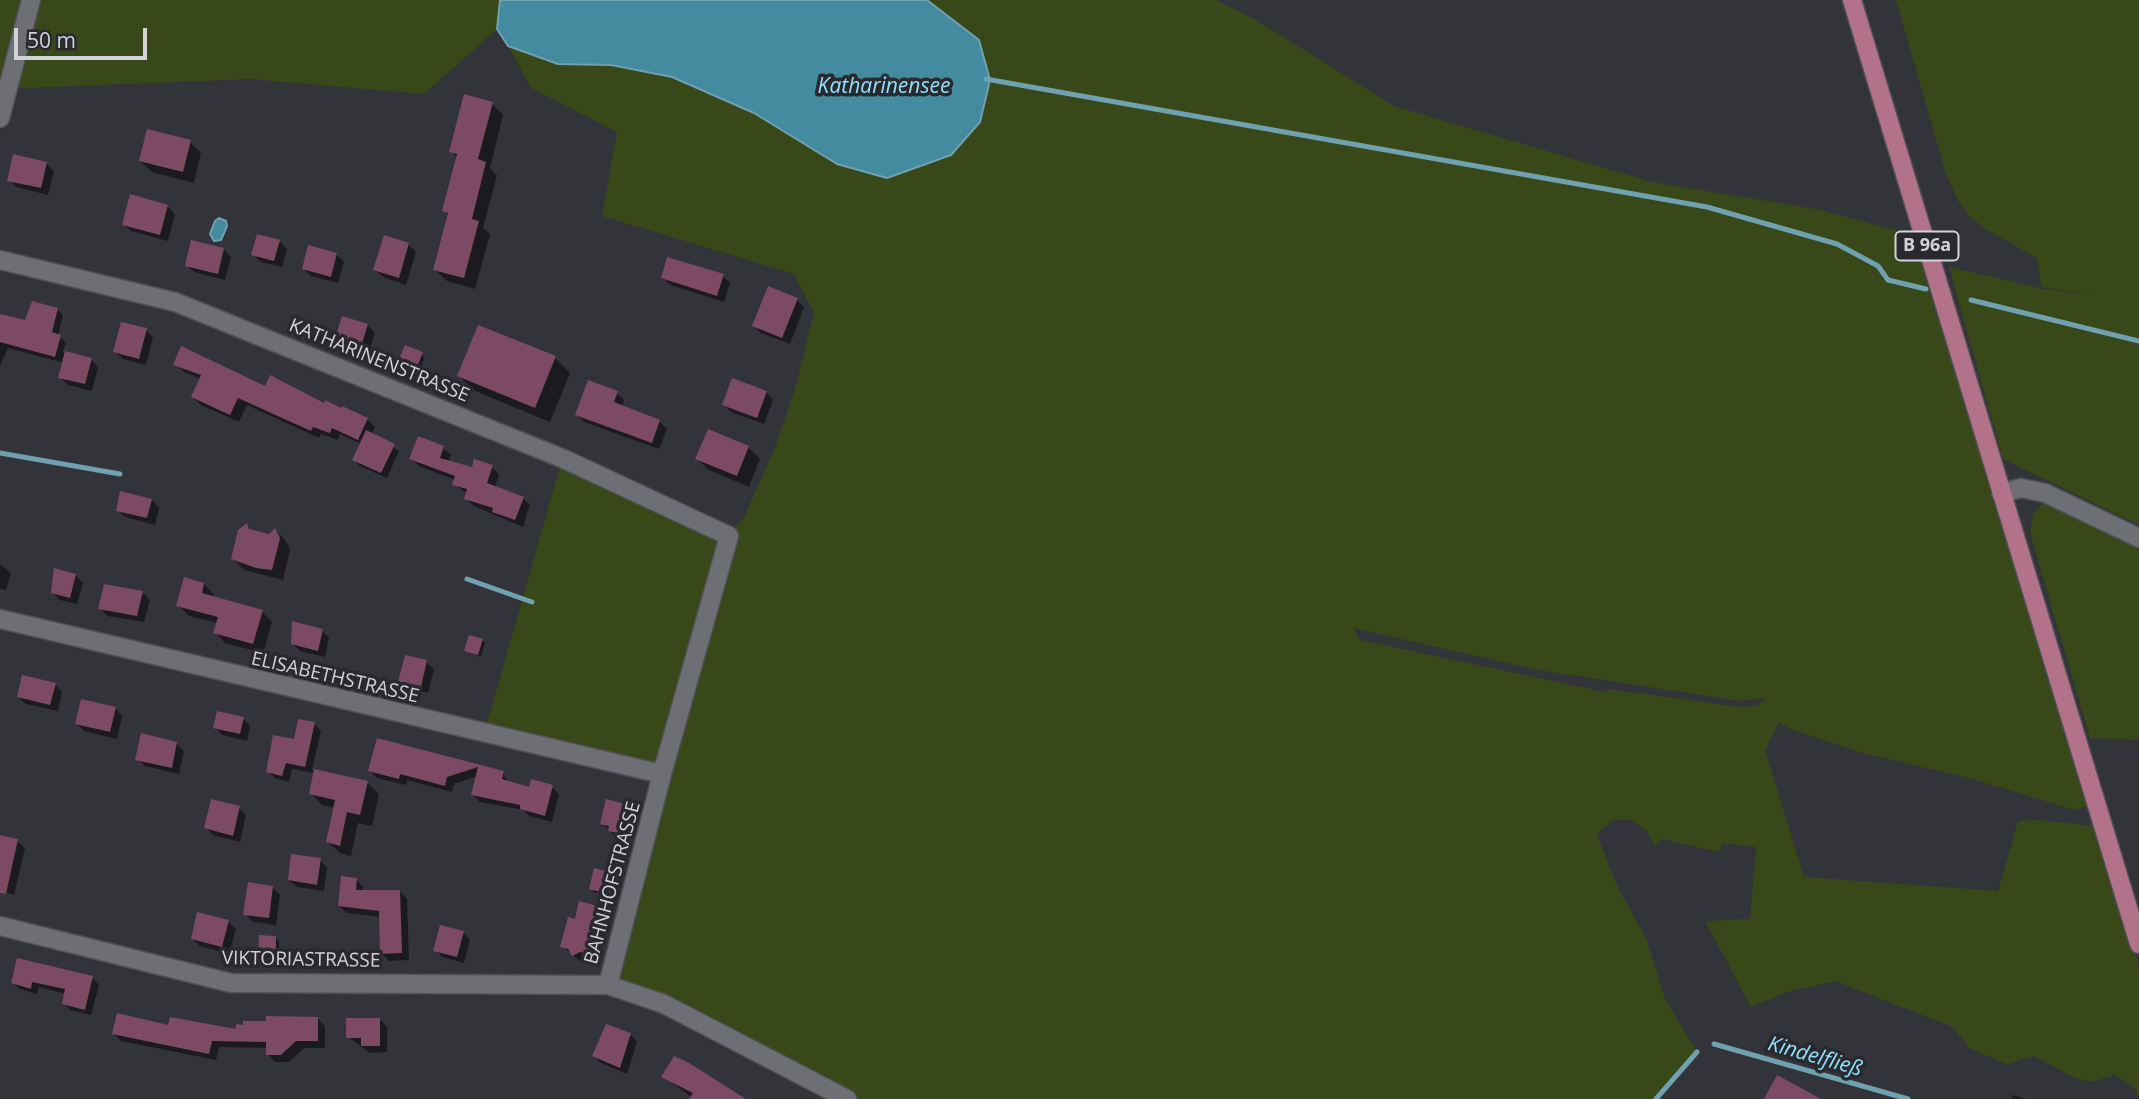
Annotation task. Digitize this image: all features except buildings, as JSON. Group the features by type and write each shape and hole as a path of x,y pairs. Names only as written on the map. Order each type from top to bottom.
{"main road":[{"name":"B 96a","path":"1852,0 2139,944"}],"street":[{"path":"0,118 30,0"},
{"name":"KATHARINENSTRASSE","path":"0,260 156,296 211,316 564,459 729,536"},
{"path":"2001,493 2021,488 2045,494 2139,538"},
{"name":"BAHNHOFSTRASSE","path":"729,536 662,774 608,985 664,1004 847,1099"},
{"name":"ELISABETHSTRASSE","path":"0,618 662,774"},
{"name":"VIKTORIASTRASSE","path":"0,926 231,983 608,985"}],"green space":[{"path":"0,0 500,0 497,29 424,94 251,79 0,89"},
{"path":"927,0 1216,0 1256,20 1394,106 1652,182 1821,210 1913,235 1927,261 2005,517 2086,806 2074,810 1973,779 1859,752 1790,729 1779,722 1765,750 1804,877 1998,891 2018,821 2040,820 2094,826 2139,965 2139,1099 2135,1088 2115,1075 2091,1082 2075,1078 2034,1056 2007,1064 1969,1048 1953,1027 1835,981 1787,992 1751,1007 1705,921 1750,919 1756,847 1722,843 1719,852 1662,839 1655,846 1647,831 1631,820 1612,820 1597,834 1614,879 1647,941 1665,999 1697,1052 1656,1099 847,1099 608,985 662,774 484,734 558,474 563,460 730,534 744,517 775,448 796,386 814,313 794,274 602,216 617,132 531,88 508,46 558,64 611,65 672,77 754,113 979,40","holes":["1353,628 1538,670 1740,701 1767,698 1757,706 1740,707 1608,689 1605,692 1360,640"]},
{"path":"1896,0 2139,0 2139,525 2003,459 1949,267 2044,289 2106,297 2041,287 2037,258 1984,228 1969,216 1958,201 1946,174"},
{"path":"2046,500 2139,547 2139,740 2090,738 2030,533 2033,514"}],"water":[{"name":"Katharinensee","path":"500,0 927,0 979,40 990,80 980,122 951,155 887,178 837,164 754,113 672,77 611,65 558,64 508,46 497,29"},
{"path":"219,218 226,221 227,226 221,240 214,241 210,234"}],"waterway":[{"path":"986,79 1707,207 1837,244 1878,266 1888,280 1926,289"},
{"path":"1971,300 2139,341"},
{"path":"0,453 120,474"},
{"path":"467,579 532,602"},
{"name":"Kindelfließ","path":"1714,1044 1908,1099"},
{"name":"Kindelfließ","path":"1656,1099 1697,1052"}]}
